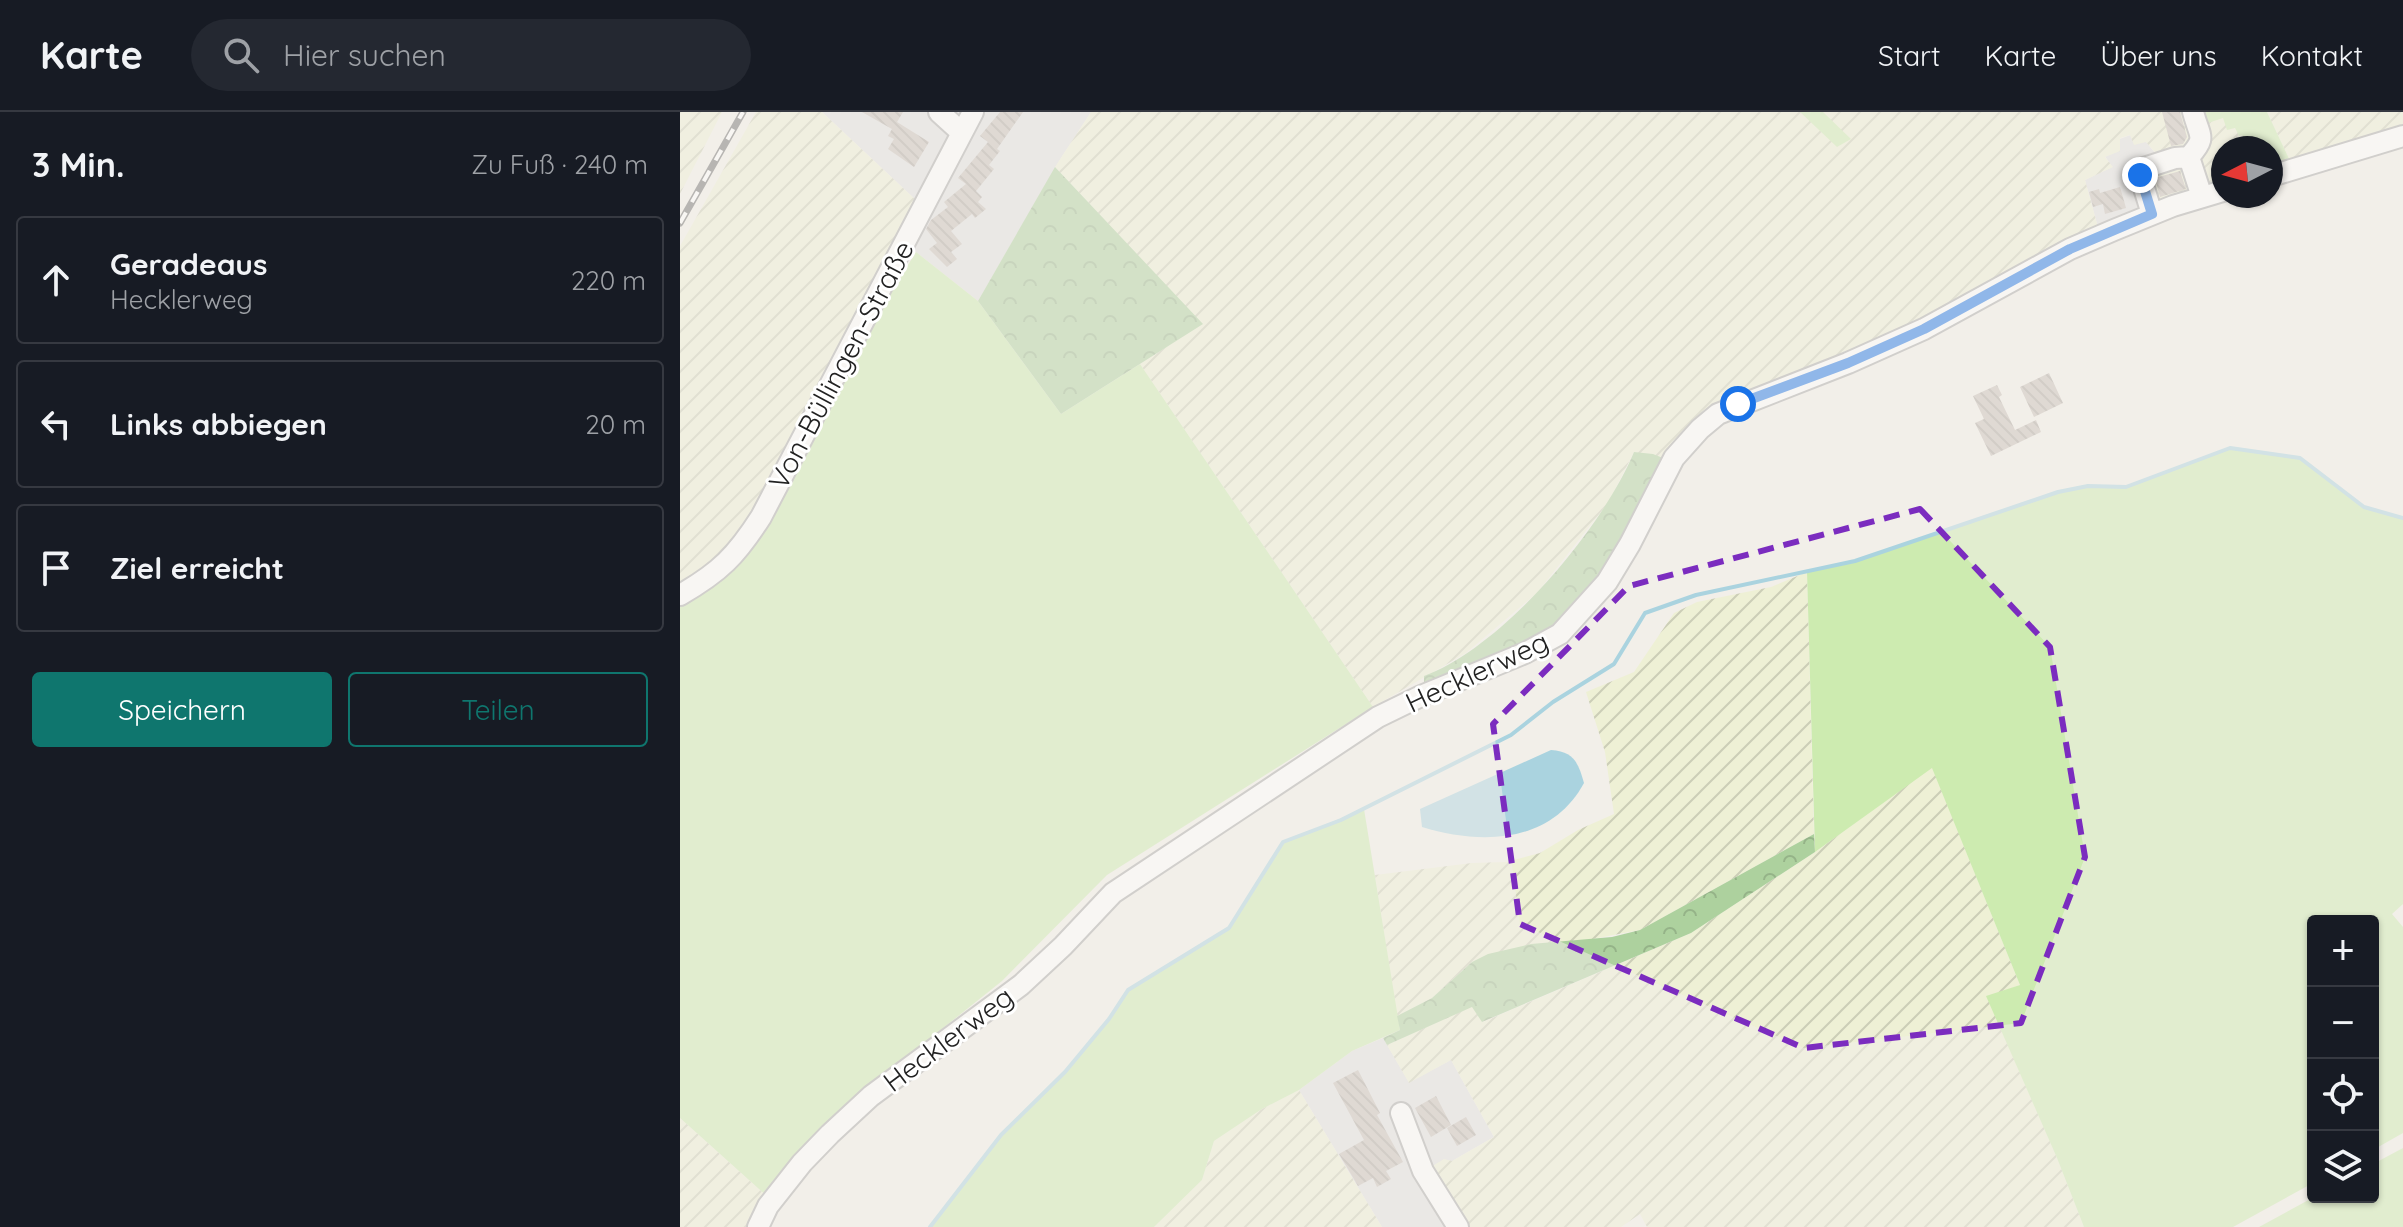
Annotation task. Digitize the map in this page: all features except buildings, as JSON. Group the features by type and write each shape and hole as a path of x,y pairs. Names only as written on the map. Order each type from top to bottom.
{"street":[{"path":"939,112 961,132"},
{"name":"Von-Büllingen-Straße","path":"680,595 713,576 741,548 761,517 973,112"},
{"path":"2152,214 2141,169 2175,158 2189,157 2200,146 2193,112"},
{"path":"2283,172 2403,136"},
{"path":"2189,157 2202,197"},
{"name":"Hecklerweg","path":"758,1227 777,1195 830,1134 871,1096 1021,985 1113,893 1378,717 1525,653 1560,634 1607,582 1674,458 1718,414 1848,363 1924,329 2070,249 2152,214 2211,194"},
{"path":"1401,1113 1423,1171 1458,1227"}],"highlighted area":[{"path":"1920,509 2050,647 2085,857 2021,1023 1804,1048 1520,924 1493,724 1629,586"}],"shaded area":[{"path":"822,112 1091,112 978,301 916,252 898,244 917,201"},
{"path":"2131,135 2146,142 2160,159 2146,212 2099,231 2085,180 2112,167 2105,156 2119,146 2120,139"},
{"path":"1383,1038 1409,1082 1451,1060 1494,1137 1452,1161 1454,1227 1382,1227 1299,1090 1352,1051"}],"green space":[{"path":"680,112 722,112 680,194"},
{"path":"756,112 822,112 918,202 738,548 680,591 680,246"},
{"path":"1091,112 2199,112 2223,118 2242,136 2211,136 2211,190 2146,212 2135,169 2160,158 2146,142 2134,145 2130,135 2120,138 2120,151 2105,157 2113,167 2085,180 2099,231 1909,329 1749,395 1668,460 1634,452 1608,503 1537,593 1466,653 1373,707 1140,364 1202,324 1055,167"},
{"path":"1800,112 1823,112 1851,139 1837,147"},
{"path":"2199,112 2267,112 2278,136 2239,136 2235,128 2227,130 2223,118 2202,125"},
{"path":"2267,112 2403,112 2403,130 2292,165 2283,146 2283,136 2278,136"},
{"path":"2283,146 2292,165 2283,168"},
{"path":"1055,167 1203,324 1061,414 978,301"},
{"path":"916,252 978,301 1061,414 1140,364 1373,707 1107,875 1002,981 872,1085 768,1197 680,1118 680,599 715,577"},
{"path":"2230,448 2300,458 2364,507 2403,518 2403,904 2392,914 2403,927 2403,1133 2379,1147 2379,915 2307,915 2307,1186 2233,1227 2084,1227 1986,996 2020,985 1932,768 1815,852 1807,572 1855,561 2058,492 2088,486 2126,487"},
{"path":"1634,452 1653,454 1668,460 1623,547 1557,629 1424,686 1424,676 1455,661 1486,639 1547,582 1599,515"},
{"path":"1807,572 1814,834 1640,930 1472,962 1432,998 1397,1016 1375,875 1506,862 1540,853 1578,830 1614,814 1605,752 1586,692 1634,672 1674,613 1697,602 1771,587"},
{"path":"1932,767 2020,985 1987,997 2084,1227 1647,1227 1640,1214 1621,1227 1462,1227 1426,1170 1444,1159 1452,1161 1494,1137 1451,1060 1409,1083 1387,1045 1473,1006 1483,1022 1691,933 1815,852"},
{"path":"1364,809 1400,1030 1352,1051 1299,1090 1262,1109 1214,1141 1202,1180 1154,1227 930,1227 1001,1135 1065,1072 1109,1019 1128,990 1229,928 1283,842"},
{"path":"1814,834 1815,852 1691,933 1482,1022 1472,1007 1387,1045 1383,1038 1400,1030 1397,1016 1432,998 1472,962 1488,954 1531,944 1612,937 1640,930"},
{"path":"1299,1090 1382,1227 1154,1227 1202,1180 1214,1141 1262,1109"},
{"path":"680,1118 768,1197 754,1227 680,1227"},
{"path":"2403,1148 2403,1227 2259,1227 2307,1201 2379,1203 2379,1161"}],"water":[{"path":"1551,750 1574,759 1584,783 1570,803 1553,818 1513,835 1490,837 1445,833 1422,827 1420,809"}],"waterway":[{"path":"930,1227 1001,1135 1065,1072 1109,1019 1128,990 1229,928 1283,842 1341,820 1511,735 1553,702 1614,664 1645,613 1696,595 1855,561 2058,492 2088,486 2126,487 2230,448 2300,458 2364,507 2403,518"}],"railway":[{"path":"680,223 743,112"}],"route":[{"path":"1738,404 1848,363 1924,329 2070,249 2152,214 2140,175"}]}
